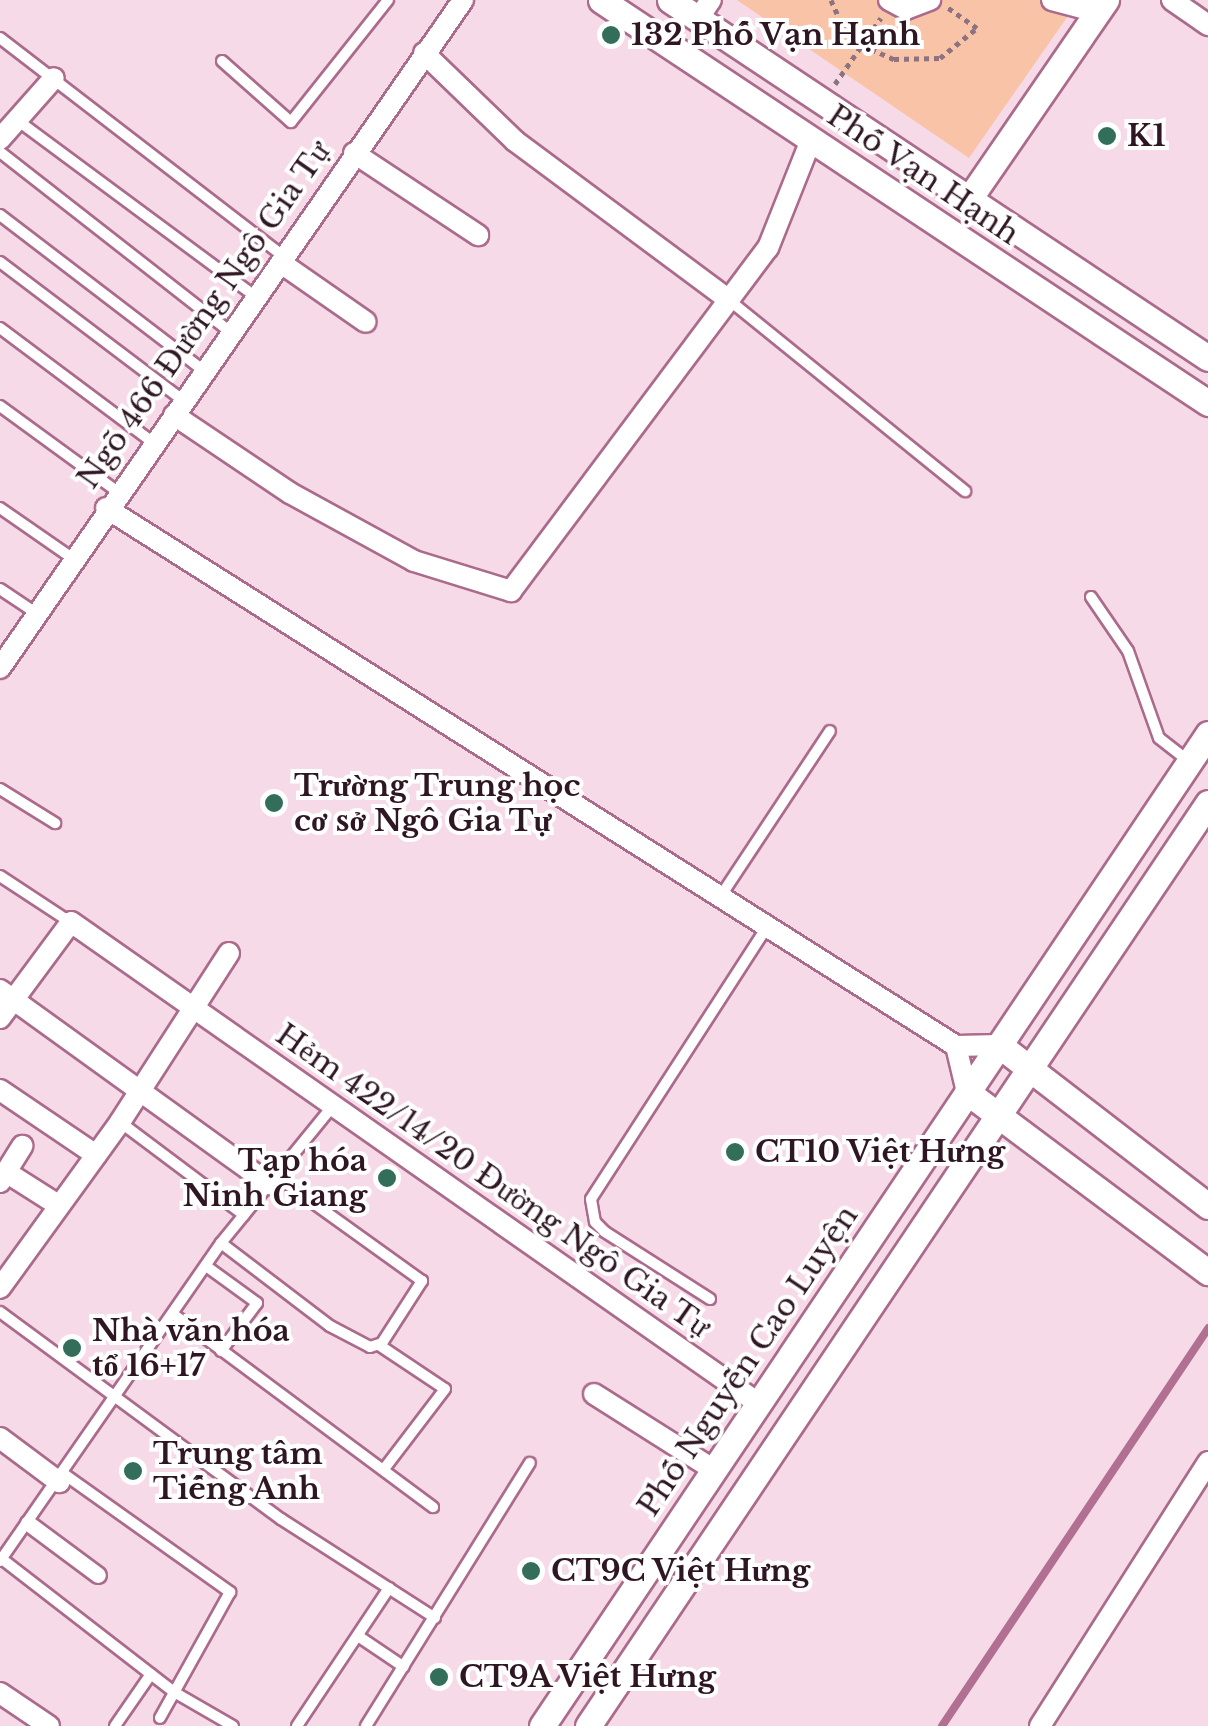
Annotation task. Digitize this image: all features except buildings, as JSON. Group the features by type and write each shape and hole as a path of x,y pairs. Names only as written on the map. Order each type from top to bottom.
{"street":[{"name":"Ngõ 466 Đường Ngô Gia Tự","path":"0,668 112,500 463,0"},
{"name":"Phố Vạn Hạnh","path":"601,0 1208,403"},
{"name":"Phố Vạn Hạnh","path":"670,0 704,9 823,102 1208,358"},
{"path":"890,2 906,9 933,0"},
{"path":"969,199 1101,6 1052,0"},
{"path":"1172,0 1208,25"},
{"path":"424,53 515,141 729,300"},
{"path":"0,139 54,78"},
{"path":"179,408 290,492 414,561 512,591 729,300 788,211 812,140"},
{"path":"354,152 478,235"},
{"path":"283,260 366,322"},
{"path":"112,500 719,898 956,1046 999,1045 1208,1206"},
{"name":"Phố Nguyễn Cao Luyện","path":"542,1726 1208,734"},
{"path":"588,1726 1208,803"},
{"path":"0,1018 7,994 71,922"},
{"name":"Hẻm 422/14/20 Đường Ngô Gia Tự","path":"71,922 758,1403"},
{"path":"0,1288 120,1122 229,953"},
{"path":"7,994 138,1094 272,1180"},
{"path":"956,1046 967,1092 1208,1272"},
{"path":"0,1090 96,1154"},
{"path":"22,1146 3,1177 58,1206"},
{"path":"594,1394 714,1470"},
{"path":"0,1438 62,1478"},
{"path":"1040,1726 1208,1462"},
{"path":"28,1523 98,1575"},
{"path":"2,1699 49,1726"}],"lane":[{"path":"222,61 291,122 388,0"},
{"path":"0,38 283,260"},
{"path":"17,120 257,298"},
{"path":"0,152 230,332"},
{"path":"0,215 204,371"},
{"path":"0,262 179,408"},
{"path":"729,300 965,491"},
{"path":"0,328 154,443"},
{"path":"0,406 112,500"},
{"path":"0,508 72,558"},
{"path":"0,589 36,613"},
{"path":"1092,597 1128,651 1158,738 1189,762"},
{"path":"719,898 830,731"},
{"path":"0,790 56,823"},
{"path":"0,876 71,922"},
{"path":"710,1299 605,1232 595,1222 591,1199 766,928"},
{"path":"233,1726 174,1692 1,1560 62,1478 221,1243 332,1107"},
{"path":"120,1122 244,1215"},
{"path":"272,1180 422,1281 376,1346"},
{"path":"221,1243 330,1326 376,1346 445,1389 384,1469"},
{"path":"206,1266 257,1303 221,1351"},
{"path":"0,1312 282,1519 435,1618"},
{"path":"173,1314 434,1507"},
{"path":"366,1726 530,1463"},
{"path":"62,1478 230,1592 160,1718"},
{"path":"297,1726 390,1588"},
{"path":"358,1636 404,1667"},
{"path":"115,1726 150,1674"}],"path":[{"path":"831,0 846,33 894,59 940,58 977,28 933,0"},
{"path":"823,102 890,2"}],"shaded area":[{"path":"737,0 1079,0 969,158"}],"waterway":[{"path":"942,1726 1208,1328"}],"place":[{"name":"132 Phố Vạn Hạnh","path":"611,35"},
{"name":"K1","path":"1107,136"},
{"name":"Trường Trung học cơ sở Ngô Gia Tự","path":"274,803"},
{"name":"CT10 Việt Hưng","path":"735,1152"},
{"name":"Tạp hóa Ninh Giang","path":"387,1178"},
{"name":"Nhà văn hóa tổ 16+17","path":"72,1348"},
{"name":"Trung tâm Tiếng Anh","path":"133,1471"},
{"name":"CT9C Việt Hưng","path":"531,1571"},
{"name":"CT9A Việt Hưng","path":"439,1677"}]}
